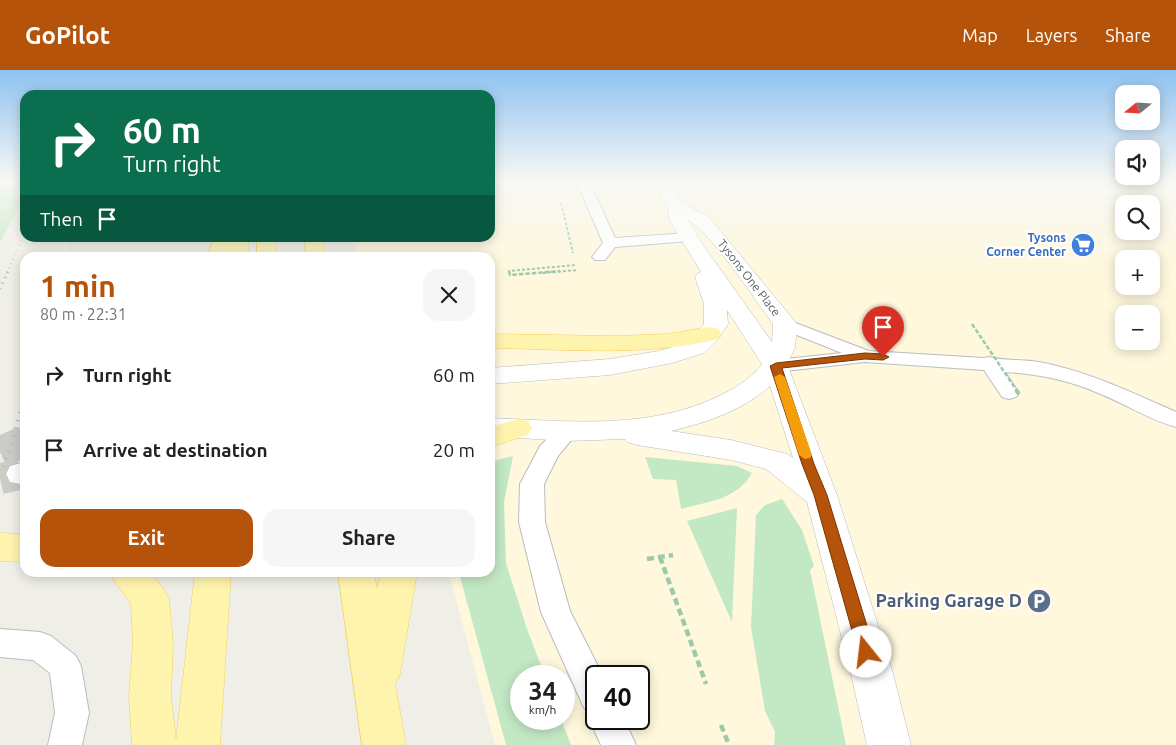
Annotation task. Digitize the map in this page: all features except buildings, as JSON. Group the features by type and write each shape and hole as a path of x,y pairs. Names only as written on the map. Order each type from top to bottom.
{"main road":[{"path":"495,341 626,343 668,341 710,334"},
{"path":"495,435 518,428"},
{"path":"0,545 20,547"},
{"path":"132,577 150,599 153,644 150,696 154,745"},
{"path":"198,745 213,577"},
{"path":"357,577 384,745"},
{"path":"376,693 398,577"}],"street":[{"name":"Tysons One Place","path":"678,212 679,221 691,242 776,366 808,464 821,495 872,670 889,745"},
{"name":"Tysons One Place","path":"686,212 702,220 785,324 784,348 776,366"},
{"path":"495,376 610,367 664,358 695,348 710,334 716,324 715,304 691,242"},
{"path":"495,427 567,432 611,430 676,421 715,410 752,391 776,366"},
{"path":"611,430 731,450 776,461 821,495"},
{"path":"0,545 20,538"}],"lane":[{"path":"597,212 610,243"},
{"path":"610,243 691,242"},
{"path":"600,257 610,243"},
{"path":"785,324 865,356"},
{"path":"776,366 865,356 988,363 1037,368 1067,375 1105,388 1176,420"},
{"path":"988,363 1014,393"},
{"path":"567,432 548,452 532,484 532,522 556,612 585,674"},
{"path":"0,643 40,646 65,666 72,713 65,745"},
{"path":"611,730 618,745"}],"path":[{"path":"563,212 574,256"},
{"path":"576,265 578,270"},
{"path":"568,266 509,271 510,275 585,270"},
{"path":"972,324 1014,393"},
{"path":"647,559 672,555"},
{"path":"660,558 706,684"},
{"path":"721,725 730,745"}],"shaded area":[{"name":"Tysons Corner Center","path":"495,212 1115,212 1115,240 1160,240 1160,212 1176,212 1176,745 495,745 450,577 495,577 495,252 357,252 354,242 495,242"}],"green space":[{"path":"0,212 16,212 0,242"},
{"path":"513,456 504,502 506,563 541,665 510,665 510,730 565,730 571,745 506,745 460,577 495,577 495,461"},
{"path":"645,457 737,466 752,473 739,489 730,494 681,509 676,480 653,479"},
{"path":"782,499 802,530 814,566 810,570 846,745 774,745 775,732 765,711 751,627 756,515 765,505"},
{"path":"737,508 732,622 687,521"}],"tunnel":[{"path":"0,452 20,443"},
{"path":"0,479 20,474"}],"railway":[{"path":"7,273 21,242"},
{"path":"69,252 72,242"},
{"path":"0,289 8,271"},
{"path":"4,467 20,414"}],"slow traffic":[{"path":"780,377 805,455"}],"place":[{"name":"Tysons Corner Center","path":"1083,245"},
{"name":"Parking Garage D","path":"1039,601"}],"route":[{"path":"866,652 821,495 808,464 776,366 865,356 883,357"}]}
